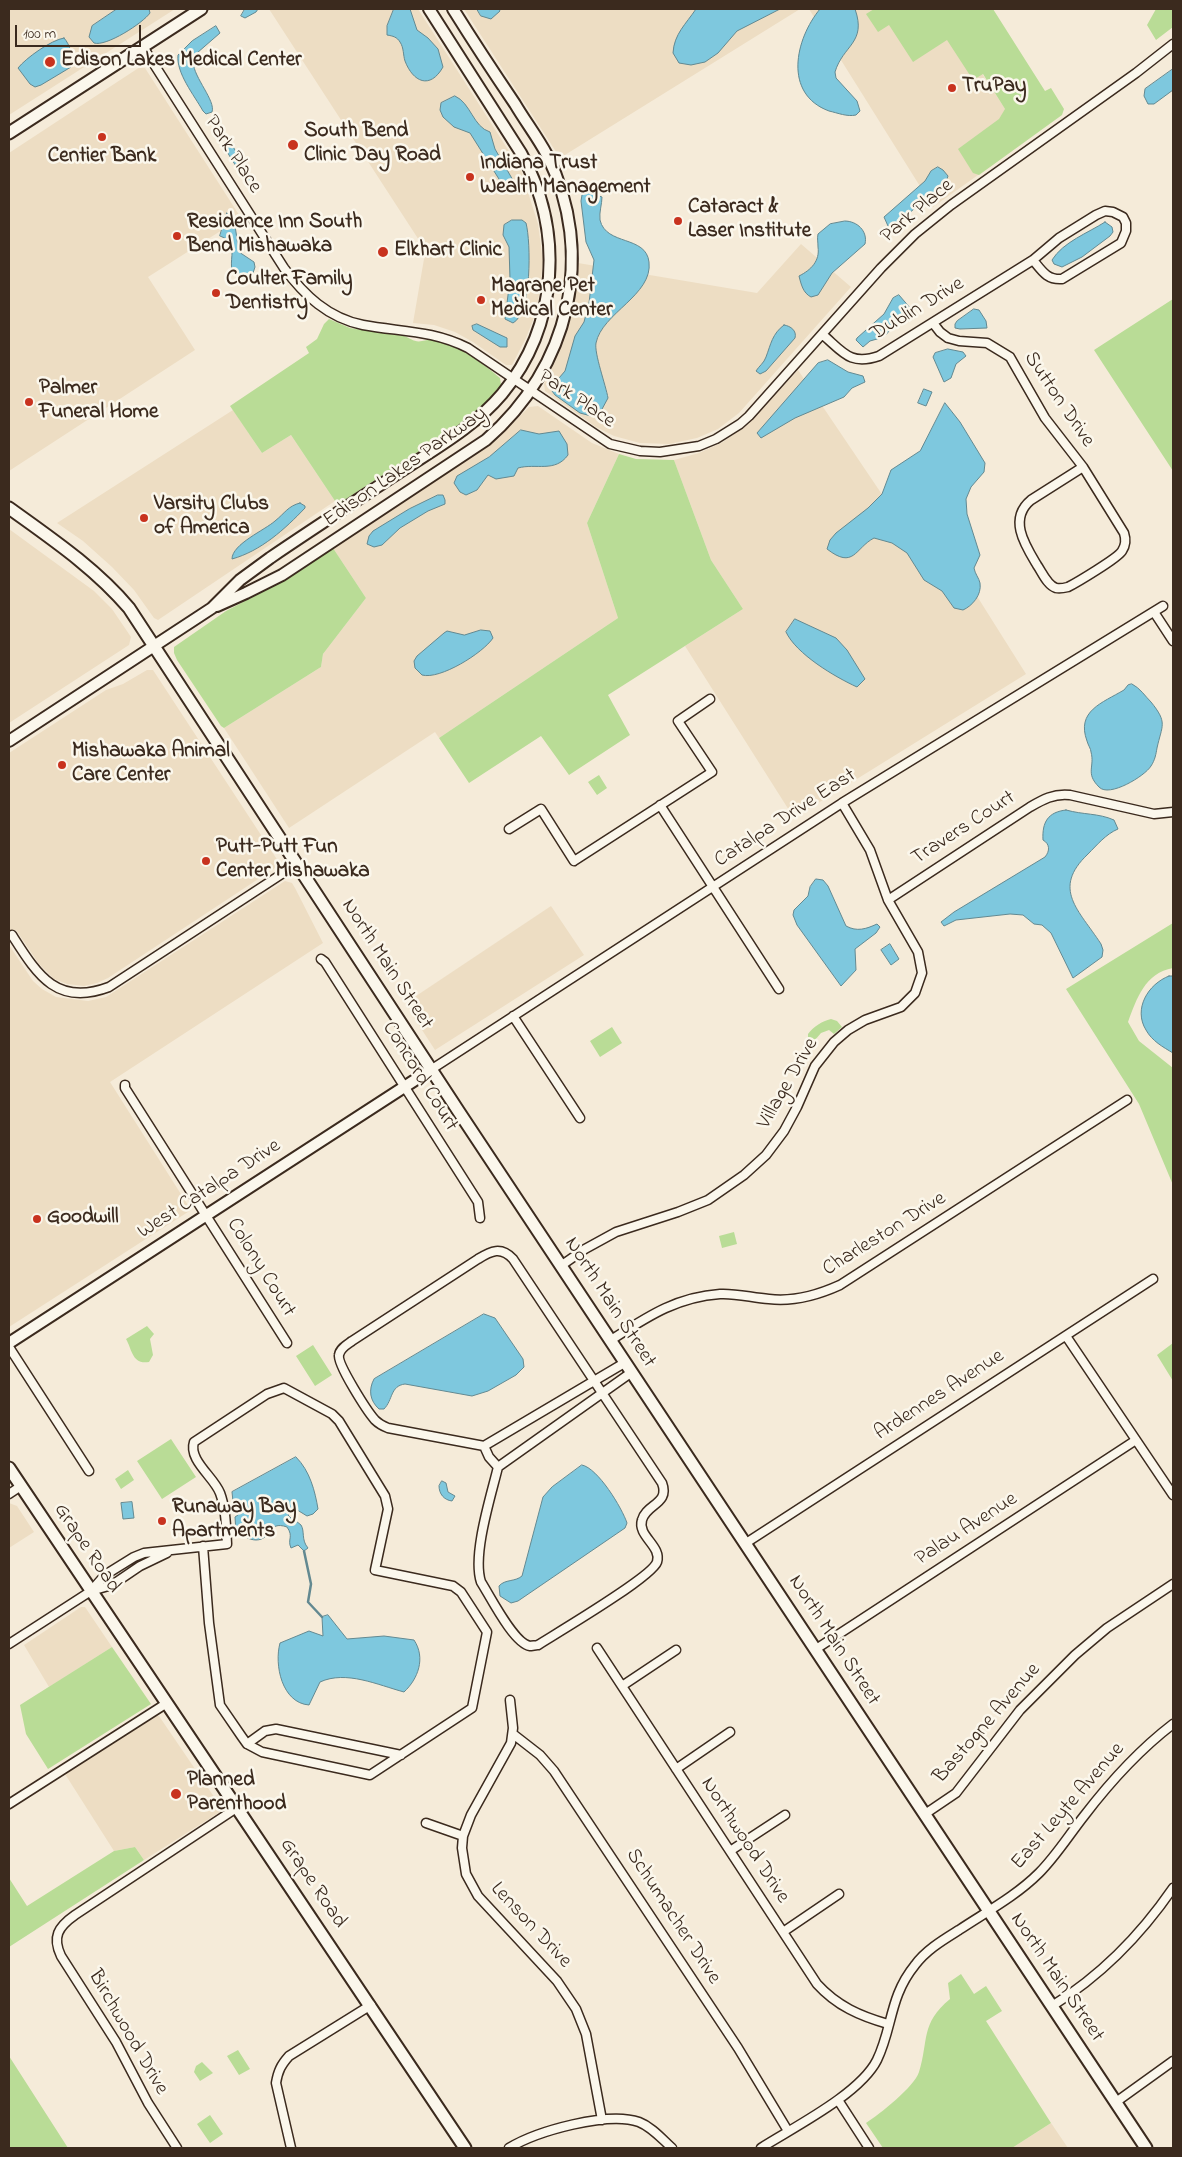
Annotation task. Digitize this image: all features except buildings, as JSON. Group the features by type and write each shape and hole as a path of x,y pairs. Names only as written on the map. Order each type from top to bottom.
{"main road":[{"path":"9,133 201,9"},
{"name":"North Main Street","path":"9,508 68,551 110,586 129,608 1146,2148"},
{"name":"Grape Road","path":"9,1468 465,2148"}],"street":[{"name":"Edison Lakes Parkway","path":"9,741 212,608 240,580 270,558 471,424 502,394 526,360 538,332 548,292 550,251 543,204 534,177 521,152 429,9"},
{"name":"Edison Lakes Parkway","path":"212,608 246,594 282,574 475,448 507,421 531,391 552,354 567,308 572,259 569,220 563,196 547,155 453,9"},
{"name":"Park Place","path":"143,47 284,268 310,298 322,308 362,325 422,332 453,340 610,444 640,451 660,452 682,450 716,439 740,424 897,251 933,219 1136,74 1173,44"},
{"name":"Dublin Drive","path":"822,334 848,356 865,361 879,356 1033,260 1059,238 1105,211 1119,214 1126,223 1126,231 1121,243 1062,279 1054,280 1046,276 1033,260"},
{"name":"Sutton Drive","path":"933,323 948,338 959,341 987,343 1010,357 1045,418 1082,467 1125,536 1125,545 1119,554 1065,588 1058,588 1052,585 1022,539 1020,526 1022,510 1031,500 1082,467"},
{"name":"Catalpa Drive East","path":"432,1069 842,803 1163,606"},
{"path":"1154,612 1173,642"},
{"path":"509,829 541,809 574,862 712,772 678,721 710,699"},
{"name":"Travers Court","path":"888,900 1042,800 1062,794 1154,814 1173,812"},
{"name":"Village Drive","path":"562,1265 586,1248 616,1232 708,1200 744,1175 766,1155 784,1131 815,1066 830,1046 856,1025 901,1007 908,1002 920,983 921,963 915,944 888,900 870,850 842,803"},
{"path":"660,805 779,989"},
{"path":"12,935 33,968 48,982 66,991 97,992 109,987 297,864"},
{"name":"Concord Court","path":"321,959 325,962 391,1064 403,1087 478,1202 480,1218"},
{"path":"513,1016 580,1118"},
{"name":"West Catalpa Drive","path":"9,1345 205,1215 432,1069"},
{"name":"Colony Court","path":"125,1084 124,1088 287,1343"},
{"name":"Charleston Drive","path":"612,1340 670,1304 703,1296 731,1294 784,1300 815,1295 840,1285 1127,1100"},
{"path":"629,1367 594,1382 484,1446 388,1428 380,1424 369,1411 342,1367 340,1351 352,1341 492,1250 509,1254 513,1259 594,1382 601,1392 664,1488 661,1500 645,1514 641,1523 641,1528 656,1550 657,1564 635,1582 538,1645 531,1646 517,1639 481,1582 478,1573 478,1557 498,1467 601,1392 629,1367"},
{"name":"Ardennes Avenue","path":"746,1543 1153,1279"},
{"path":"1066,1336 1173,1495"},
{"path":"9,1345 88,1471"},
{"path":"9,1644 91,1591 105,1575 134,1556 144,1553 203,1546 227,1544 225,1515 220,1492 195,1456 192,1448 194,1442 277,1389 284,1388 293,1391 332,1414 339,1421 388,1503 375,1570 453,1586 461,1592 487,1632 472,1708 370,1775 262,1752 247,1744 220,1705 203,1546"},
{"name":"Palau Avenue","path":"816,1649 1136,1440"},
{"path":"484,1446 489,1457 498,1467"},
{"path":"9,1494 21,1486"},
{"path":"91,1591 112,1585 140,1566 178,1549"},
{"name":"Bastogne Avenue","path":"925,1814 956,1792 1020,1710 1075,1655 1108,1628 1173,1584"},
{"name":"Northwood Drive","path":"597,1648 809,1973 827,1995 848,2010 888,2024"},
{"path":"622,1686 676,1650"},
{"name":"Lenson Drive","path":"510,1700 513,1734 508,1750 472,1815 463,1836 463,1863 471,1886 488,1908 557,1981 576,2009 586,2034 602,2120"},
{"path":"9,1804 167,1703"},
{"name":"East Leyte Avenue","path":"760,2148 838,2100 859,2084 872,2069 878,2058 899,1990 915,1965 939,1943 1023,1887 1039,1873 1112,1780 1173,1724"},
{"path":"247,1744 265,1732 276,1729 401,1755"},
{"path":"676,1770 730,1732"},
{"name":"Schumacher Drive","path":"513,1734 540,1754 554,1771 727,2032 788,2131"},
{"name":"Birchwood Drive","path":"176,2148 148,2103 116,2042 61,1956 57,1948 57,1933 65,1922 74,1915 238,1807"},
{"path":"730,1852 785,1815"},
{"path":"426,1823 463,1836"},
{"path":"1052,2006 1093,1978 1110,1963 1148,1922 1173,1888"},
{"path":"783,1932 839,1894"},
{"path":"291,2148 276,2084 281,2065 289,2056 370,2005"},
{"path":"1116,2102 1173,2061"},
{"path":"838,2100 869,2148"},
{"path":"509,2148 525,2139 549,2130 602,2120 622,2119 638,2122 652,2130 672,2148"}],"shaded area":[{"name":"Edison Lakes Medical Center","path":"9,9 175,9 9,115"},
{"path":"269,9 418,9 521,170 538,224 543,261 540,290 535,315 512,365 506,365 455,332 434,325 413,323 424,259 428,254"},
{"path":"464,9 800,9 560,158"},
{"path":"809,9 940,9 1026,141 933,207"},
{"path":"140,67 145,68 241,218 148,277 195,350 9,471 9,153"},
{"path":"801,244 851,287 739,413 718,429 697,438 669,444 640,443 614,436 596,427 545,391 544,384 571,318 577,288 578,263 757,293"},
{"path":"798,370 956,604 975,593 1026,674 794,818 685,646 743,609 711,560 674,460 699,453 723,442 748,424"},
{"path":"538,406 592,443 619,454 587,523 618,618 439,738 435,732 289,828 224,728 321,667 323,654 366,598 333,548 470,458 502,434 529,407"},
{"path":"233,410 262,453 291,435 335,501 158,620 154,618 134,590 112,567 83,541 57,523"},
{"path":"9,529 94,591 112,609 131,637 129,645 9,723"},
{"path":"147,670 153,670 278,861 278,866 108,978 84,986 67,984 54,979 39,964 16,930 9,934 9,753 106,690 123,684"},
{"path":"285,881 292,883 323,943 110,1082 191,1210 9,1327 9,945 33,981 56,997 88,1001 106,997"},
{"path":"551,906 584,955 435,1050 413,1016 407,1002"},
{"path":"9,1503 17,1506 34,1532 9,1548"},
{"path":"81,1607 85,1607 112,1647 49,1687 24,1645"},
{"path":"154,1716 159,1716 223,1810 144,1860 135,1847 114,1851 65,1774"},
{"path":"1051,2123 1068,2148 1012,2148"}],"green space":[{"path":"874,9 993,9 1045,91 1051,88 1064,109 1062,115 979,175 973,173 958,149 999,119 1005,109 983,74 973,80 947,40 913,62 889,25 878,32 866,14"},
{"path":"1156,9 1173,9 1173,27 1156,40 1147,25"},
{"path":"1173,299 1173,471 1094,350"},
{"path":"329,319 350,328 404,336 417,341 437,340 445,343 462,351 486,367 500,378 501,385 483,406 459,425 340,503 335,501 291,435 262,453 230,406 309,353 306,347 317,339 324,324"},
{"path":"619,454 636,459 674,460 711,560 743,609 608,695 630,735 569,775 541,736 469,783 439,738 618,618 587,523"},
{"path":"333,548 366,598 323,654 321,667 224,728 177,660 174,647 226,611 270,588"},
{"path":"599,775 607,788 597,795 588,782"},
{"path":"1173,923 1173,968 1155,975 1143,988 1128,1022 1139,1041 1173,1068 1173,1185 1139,1104 1066,989"},
{"path":"831,1019 837,1021 842,1027 834,1034 829,1030 821,1033 815,1040 808,1038 808,1034 815,1027"},
{"path":"612,1027 622,1043 600,1057 590,1041"},
{"path":"734,1232 737,1244 722,1248 719,1236"},
{"path":"147,1326 154,1334 150,1339 153,1355 149,1362 143,1362 136,1359 133,1355 126,1339"},
{"path":"1173,1343 1173,1381 1157,1355"},
{"path":"313,1345 332,1375 315,1386 296,1356"},
{"path":"171,1439 196,1477 162,1499 137,1461"},
{"path":"128,1470 134,1480 121,1489 115,1479"},
{"path":"112,1647 151,1704 48,1769 26,1734 20,1705"},
{"path":"135,1847 144,1860 9,1947 9,1878 27,1906 114,1851"},
{"path":"961,1974 974,1994 986,1986 1002,2011 986,2021 1051,2123 1012,2148 883,2148 866,2123 896,2100 916,2078 930,2025 940,2008 950,1999 948,1983"},
{"path":"238,2050 250,2069 239,2075 227,2056"},
{"path":"9,2056 68,2148 9,2148"},
{"path":"202,2062 213,2073 200,2081 194,2072 196,2066"},
{"path":"210,2115 223,2134 210,2143 197,2124"}],"water":[{"path":"117,9 149,9 150,13 140,22 115,38 94,43 89,37 92,26"},
{"path":"245,9 258,9 245,18 241,16"},
{"path":"394,9 410,9 417,30 438,49 443,67 433,79 422,80 412,74 405,61 400,42 395,37 387,35 387,26"},
{"path":"477,9 499,9 500,11 491,19 481,16"},
{"path":"696,9 780,9 737,31 718,53 705,62 691,65 679,63 673,53 674,46 681,29"},
{"path":"820,9 855,9 858,20 856,37 835,72 836,78 857,101 860,111 856,115 829,111 814,103 805,92 799,79 798,65 804,35"},
{"path":"216,26 220,33 197,53 193,62 197,75 211,102 212,112 206,114 183,76 178,62 178,55 192,41"},
{"path":"64,38 71,52 71,67 41,85 35,87 30,84 18,68 39,50 52,42"},
{"path":"1173,69 1173,90 1154,104 1148,104 1144,96 1145,89"},
{"path":"455,96 465,104 480,125 490,132 495,149 514,182 515,187 513,191 509,191 504,187 470,133 454,127 443,117 440,110 441,103"},
{"path":"227,141 231,143 256,187 249,187 224,147"},
{"path":"938,167 948,176 946,182 895,225 888,226 884,217 925,181 931,171"},
{"path":"588,192 602,197 600,220 604,228 617,238 641,248 649,262 648,274 636,294 607,322 600,332 596,348 608,398 601,411 591,416 580,413 552,391 565,371 575,336 584,322 589,303 594,260 586,242 581,201 582,195"},
{"path":"227,213 234,219 239,252 254,262 253,273 241,278 232,271 231,241 220,236"},
{"path":"512,220 522,220 526,223 529,245 527,292 524,306 519,317 513,323 505,319 510,279 509,247 503,235 504,225"},
{"path":"845,221 854,223 861,228 865,235 865,244 832,273 818,295 811,297 804,291 799,276 811,268 818,257 818,234 830,224"},
{"path":"1105,222 1112,227 1113,232 1110,236 1082,257 1062,267 1054,264 1052,260 1063,248 1076,238"},
{"path":"899,295 917,316 909,321 896,323 884,337 870,341 863,347 856,340 857,338 884,314 893,298"},
{"path":"974,309 979,310 986,321 987,328 955,328 957,321"},
{"path":"477,324 507,338 507,347 500,347 473,330 472,326"},
{"path":"784,325 793,329 795,338 766,371 760,374 756,371 765,359 774,336"},
{"path":"948,349 963,352 966,356 956,364 951,378 944,382 933,357 935,353"},
{"path":"828,360 848,372 863,376 865,382 852,388 844,397 795,418 761,438 757,433 818,363"},
{"path":"924,389 932,392 926,406 918,403"},
{"path":"945,403 960,422 985,463 984,472 971,487 966,499 967,514 980,555 974,568 980,587 976,600 963,610 954,608 942,591 924,580 907,553 892,543 874,538 854,555 843,558 827,549 830,540 836,533 868,508 882,494 891,470 920,451"},
{"path":"521,430 539,434 559,431 567,444 568,455 563,461 551,466 518,468 514,476 496,479 488,475 477,490 466,495 460,492 454,483 457,476 489,457"},
{"path":"438,495 443,495 445,504 428,511 400,528 382,545 374,547 367,544 369,536 373,531 409,509"},
{"path":"300,503 305,508 281,531 253,551 232,559 233,553 243,543 270,525 289,508"},
{"path":"795,619 836,638 847,650 865,679 857,687 828,671 807,656 791,640 786,632"},
{"path":"481,630 490,631 493,638 471,658 450,669 430,675 422,675 415,668 414,661 417,656 447,631 464,635"},
{"path":"1132,684 1151,702 1162,720 1162,729 1155,757 1147,770 1135,780 1118,788 1104,790 1092,778 1092,757 1087,742 1085,722 1093,709"},
{"path":"1066,810 1114,820 1118,829 1106,837 1088,854 1071,878 1070,889 1072,899 1077,910 1101,944 1103,950 1102,957 1073,978 1051,933 1042,925 1034,924 1023,915 1010,914 956,920 944,926 941,922 954,912 1045,857 1048,848 1043,840 1045,823 1055,813"},
{"path":"816,879 823,880 828,886 846,926 858,929 877,924 880,927 876,933 855,949 856,970 841,986 797,925 793,915 794,910 808,896 810,887"},
{"path":"890,944 899,959 891,965 881,950"},
{"path":"1173,976 1173,1053 1148,1034 1142,1022 1141,1014 1142,1006 1149,991 1161,980"},
{"path":"484,1314 495,1318 523,1359 524,1367 516,1375 488,1391 472,1396 405,1384 400,1385 394,1390 384,1409 379,1409 376,1406 372,1399 371,1391 374,1379"},
{"path":"296,1457 308,1475 318,1509 313,1514 307,1516 294,1508 288,1515 301,1525 308,1548 304,1551 298,1545 291,1548 287,1527 276,1526 265,1537 256,1540 236,1533 235,1517 238,1515 238,1510 234,1511 232,1492"},
{"path":"582,1465 595,1473 609,1490 627,1523 625,1528 518,1601 511,1603 500,1596 499,1586 504,1582 522,1576 543,1497 552,1487"},
{"path":"442,1481 446,1483 448,1492 455,1496 452,1501 444,1498 441,1494 439,1486"},
{"path":"132,1502 134,1518 123,1519 121,1503"},
{"path":"328,1615 347,1639 384,1636 414,1640 418,1647 420,1661 419,1668 409,1687 404,1692 362,1680 340,1678 320,1682 309,1705 300,1703 292,1698 282,1682 279,1672 278,1652 280,1643 309,1631 323,1636 322,1617"}],"waterway":[{"path":"304,1551 311,1584 308,1602 322,1617"}],"place":[{"name":"Edison Lakes Medical Center","path":"50,62"},
{"name":"TruPay","path":"952,88"},
{"name":"Centier Bank","path":"102,137"},
{"name":"South Bend Clinic Day Road","path":"293,145"},
{"name":"Indiana Trust Wealth Management","path":"470,177"},
{"name":"Cataract & Laser Institute","path":"678,221"},
{"name":"Residence Inn South Bend Mishawaka","path":"177,236"},
{"name":"Elkhart Clinic","path":"383,252"},
{"name":"Coulter Family Dentistry","path":"216,293"},
{"name":"Magrane Pet Medical Center","path":"481,300"},
{"name":"Palmer Funeral Home","path":"29,402"},
{"name":"Varsity Clubs of America","path":"144,518"},
{"name":"Mishawaka Animal Care Center","path":"62,765"},
{"name":"Putt-Putt Fun Center Mishawaka","path":"206,861"},
{"name":"Goodwill","path":"37,1219"},
{"name":"Runaway Bay Apartments","path":"162,1521"},
{"name":"Planned Parenthood","path":"176,1794"}]}
